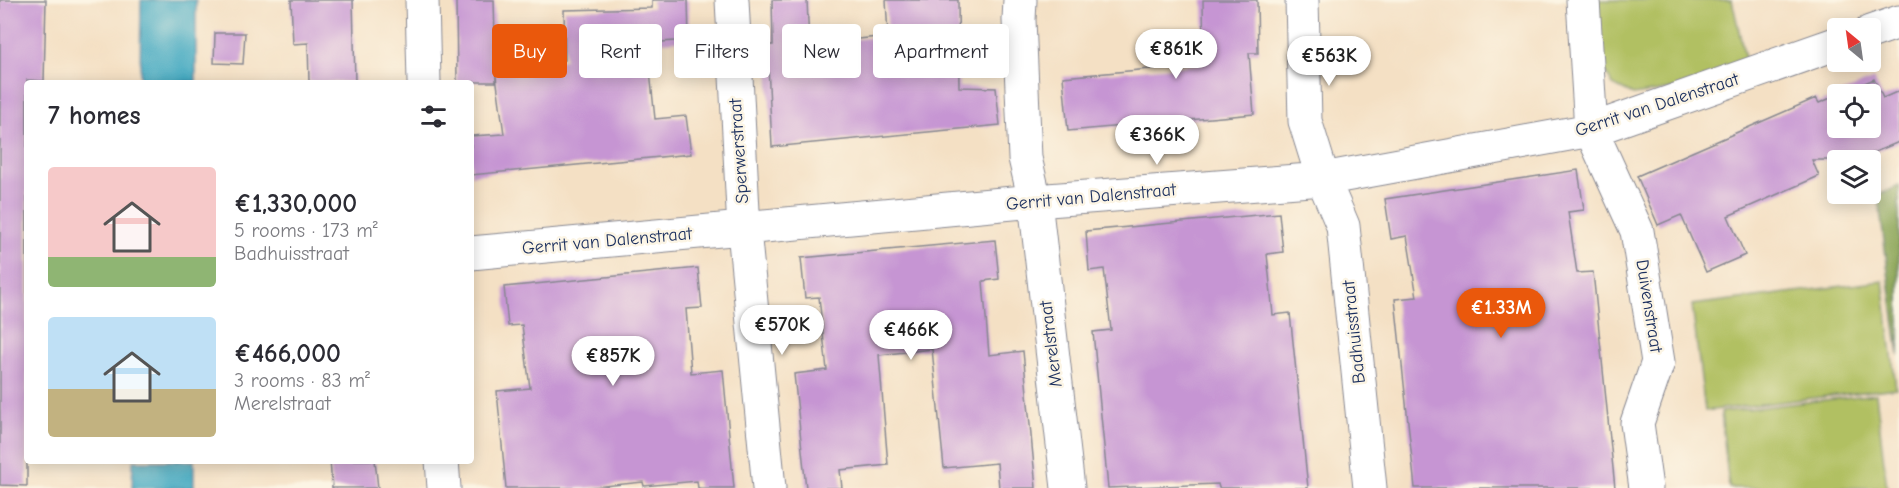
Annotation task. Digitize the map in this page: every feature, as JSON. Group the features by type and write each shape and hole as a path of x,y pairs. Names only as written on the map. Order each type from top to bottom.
{"street":[{"path":"422,0 424,80"},
{"name":"Sperwerstraat","path":"732,0 744,230 769,488"},
{"name":"Merelstraat","path":"1020,0 1025,158 1035,201 1068,488"},
{"name":"Badhuisstraat","path":"1302,0 1305,121 1323,179 1343,226 1370,488"},
{"path":"1583,0 1591,130"},
{"path":"1881,28 1899,22"},
{"name":"Gerrit van Dalenstraat","path":"474,253 744,230 1035,201 1323,179 1591,130 1827,47"},
{"name":"Duivenstraat","path":"1591,130 1637,231 1658,362 1637,423 1646,488"},
{"path":"441,464 444,488"}],"green space":[{"path":"1597,0 1732,0 1746,62 1680,88 1633,95 1613,85 1598,59"},
{"path":"1899,186 1899,356 1879,204 1881,194"},
{"path":"1883,281 1896,388 1705,411 1692,305"},
{"path":"1876,394 1887,488 1729,488 1721,412"}],"water":[{"path":"141,0 196,0 196,80 140,80"},
{"path":"133,464 194,464 194,488 132,488"}],"building":[{"path":"0,0 46,0 44,80 24,80 24,464 27,464 27,486 0,485"},
{"path":"291,0 353,0 355,80 309,80 308,43 293,44"},
{"path":"456,0 494,0 492,78 496,78 496,82 474,82 474,80 457,80"},
{"path":"652,0 688,0 689,24 674,24 674,41 662,42 662,24 579,24 579,78 651,78 655,119 686,116 691,154 474,175 474,136 504,134 496,78 567,78 567,24 564,24 564,10 652,8"},
{"path":"772,0 807,0 808,24 782,24 782,78 861,78 861,39 873,38 873,78 959,78 959,87 996,88 1000,125 772,147 769,78 770,45 773,45"},
{"path":"886,0 958,0 958,24 887,24"},
{"path":"1203,0 1257,0 1258,53 1249,53 1254,114 1068,131 1063,77 1204,64"},
{"path":"215,33 245,33 243,64 214,63"},
{"path":"1874,79 1876,84 1862,84"},
{"path":"1899,91 1899,142 1880,150 1827,150 1827,160 1812,160 1819,176 1728,216 1745,255 1706,272 1681,215 1658,225 1637,176 1816,98 1819,103 1827,100 1827,138 1881,138 1881,94 1883,98"},
{"path":"1578,170 1584,210 1568,212 1577,273 1593,272 1615,488 1415,488 1395,299 1417,297 1407,236 1391,239 1385,199"},
{"path":"1279,213 1283,252 1267,254 1273,315 1290,313 1308,488 1219,488 1218,484 1108,488 1093,332 1111,330 1104,269 1089,271 1086,231"},
{"path":"995,240 999,279 983,281 989,355 1023,351 1036,488 999,488 997,463 944,468 932,349 879,355 888,465 840,470 842,488 806,488 794,374 827,370 819,297 805,298 801,258"},
{"path":"698,268 702,308 686,309 691,373 723,370 734,488 698,488 697,481 644,486 643,482 584,488 506,488 497,391 530,388 522,325 508,326 504,287"},
{"path":"330,464 375,464 378,488 332,488"}]}
